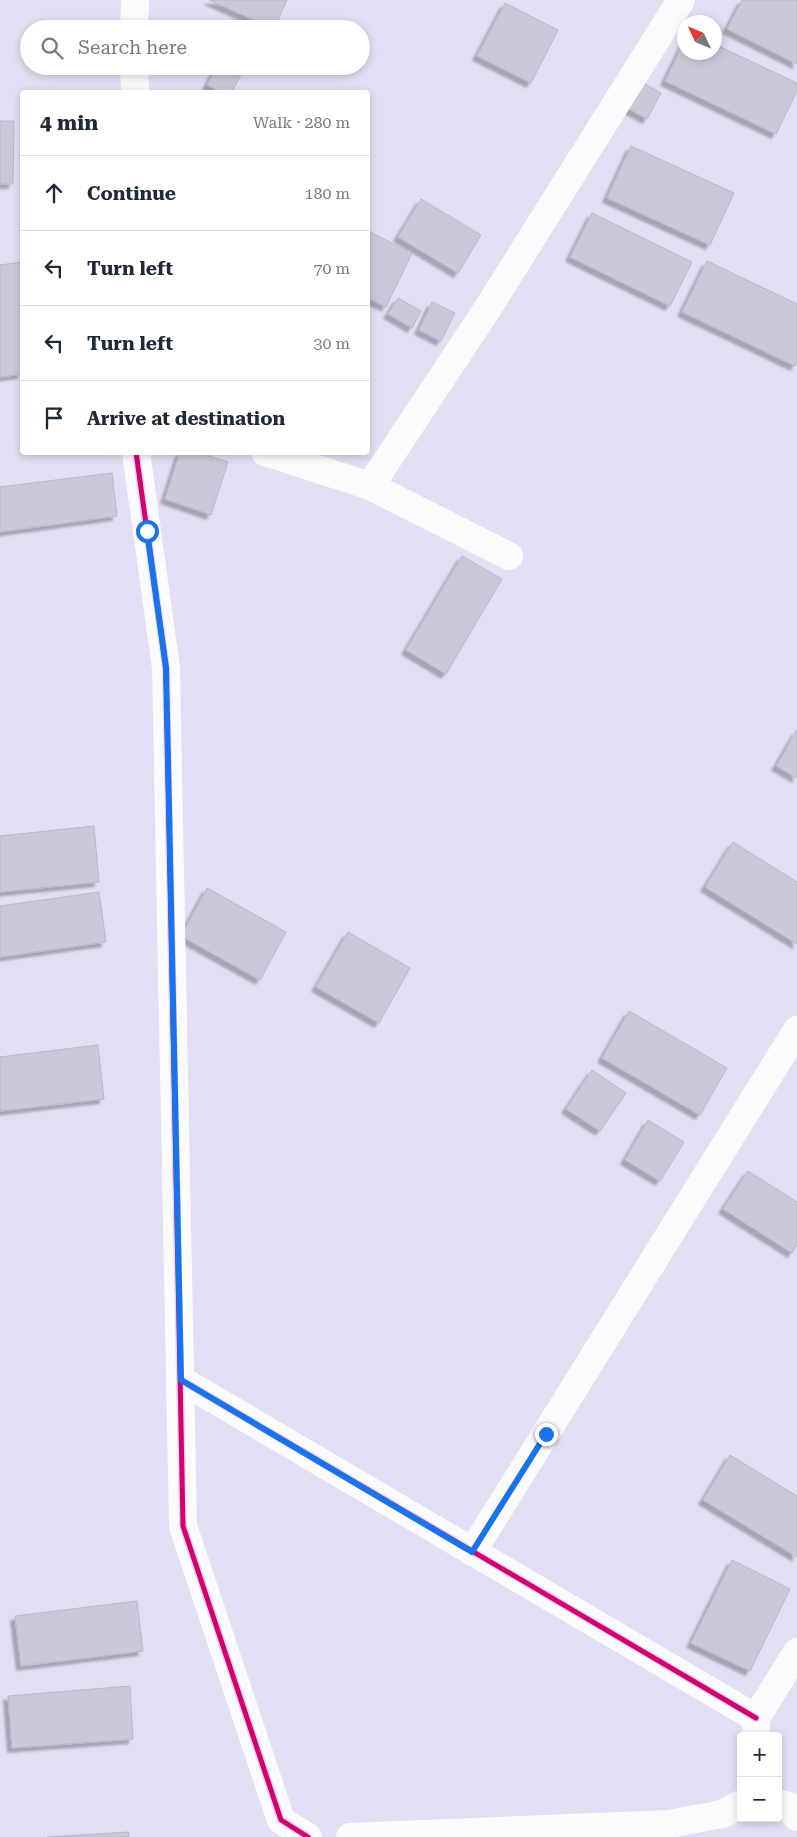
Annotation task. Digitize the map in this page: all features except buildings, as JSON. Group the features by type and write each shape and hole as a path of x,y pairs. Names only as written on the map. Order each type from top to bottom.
{"street":[{"path":"135,20 136,0"},
{"path":"370,486 486,310 681,0"},
{"path":"134,75 134,90"},
{"path":"136,455 166,668 183,1526 281,1820 308,1837"},
{"path":"274,455 370,486 509,556"},
{"path":"472,1552 797,1030"},
{"path":"181,1380 472,1552 756,1727 797,1652"},
{"path":"350,1837 669,1824 722,1814 737,1806"}],"cycle path":[{"path":"136,455 166,668 183,1526 281,1820 308,1837"},
{"path":"181,1380 756,1718"}],"route":[{"path":"147,531 166,668 181,1380 472,1552 546,1434"}]}
